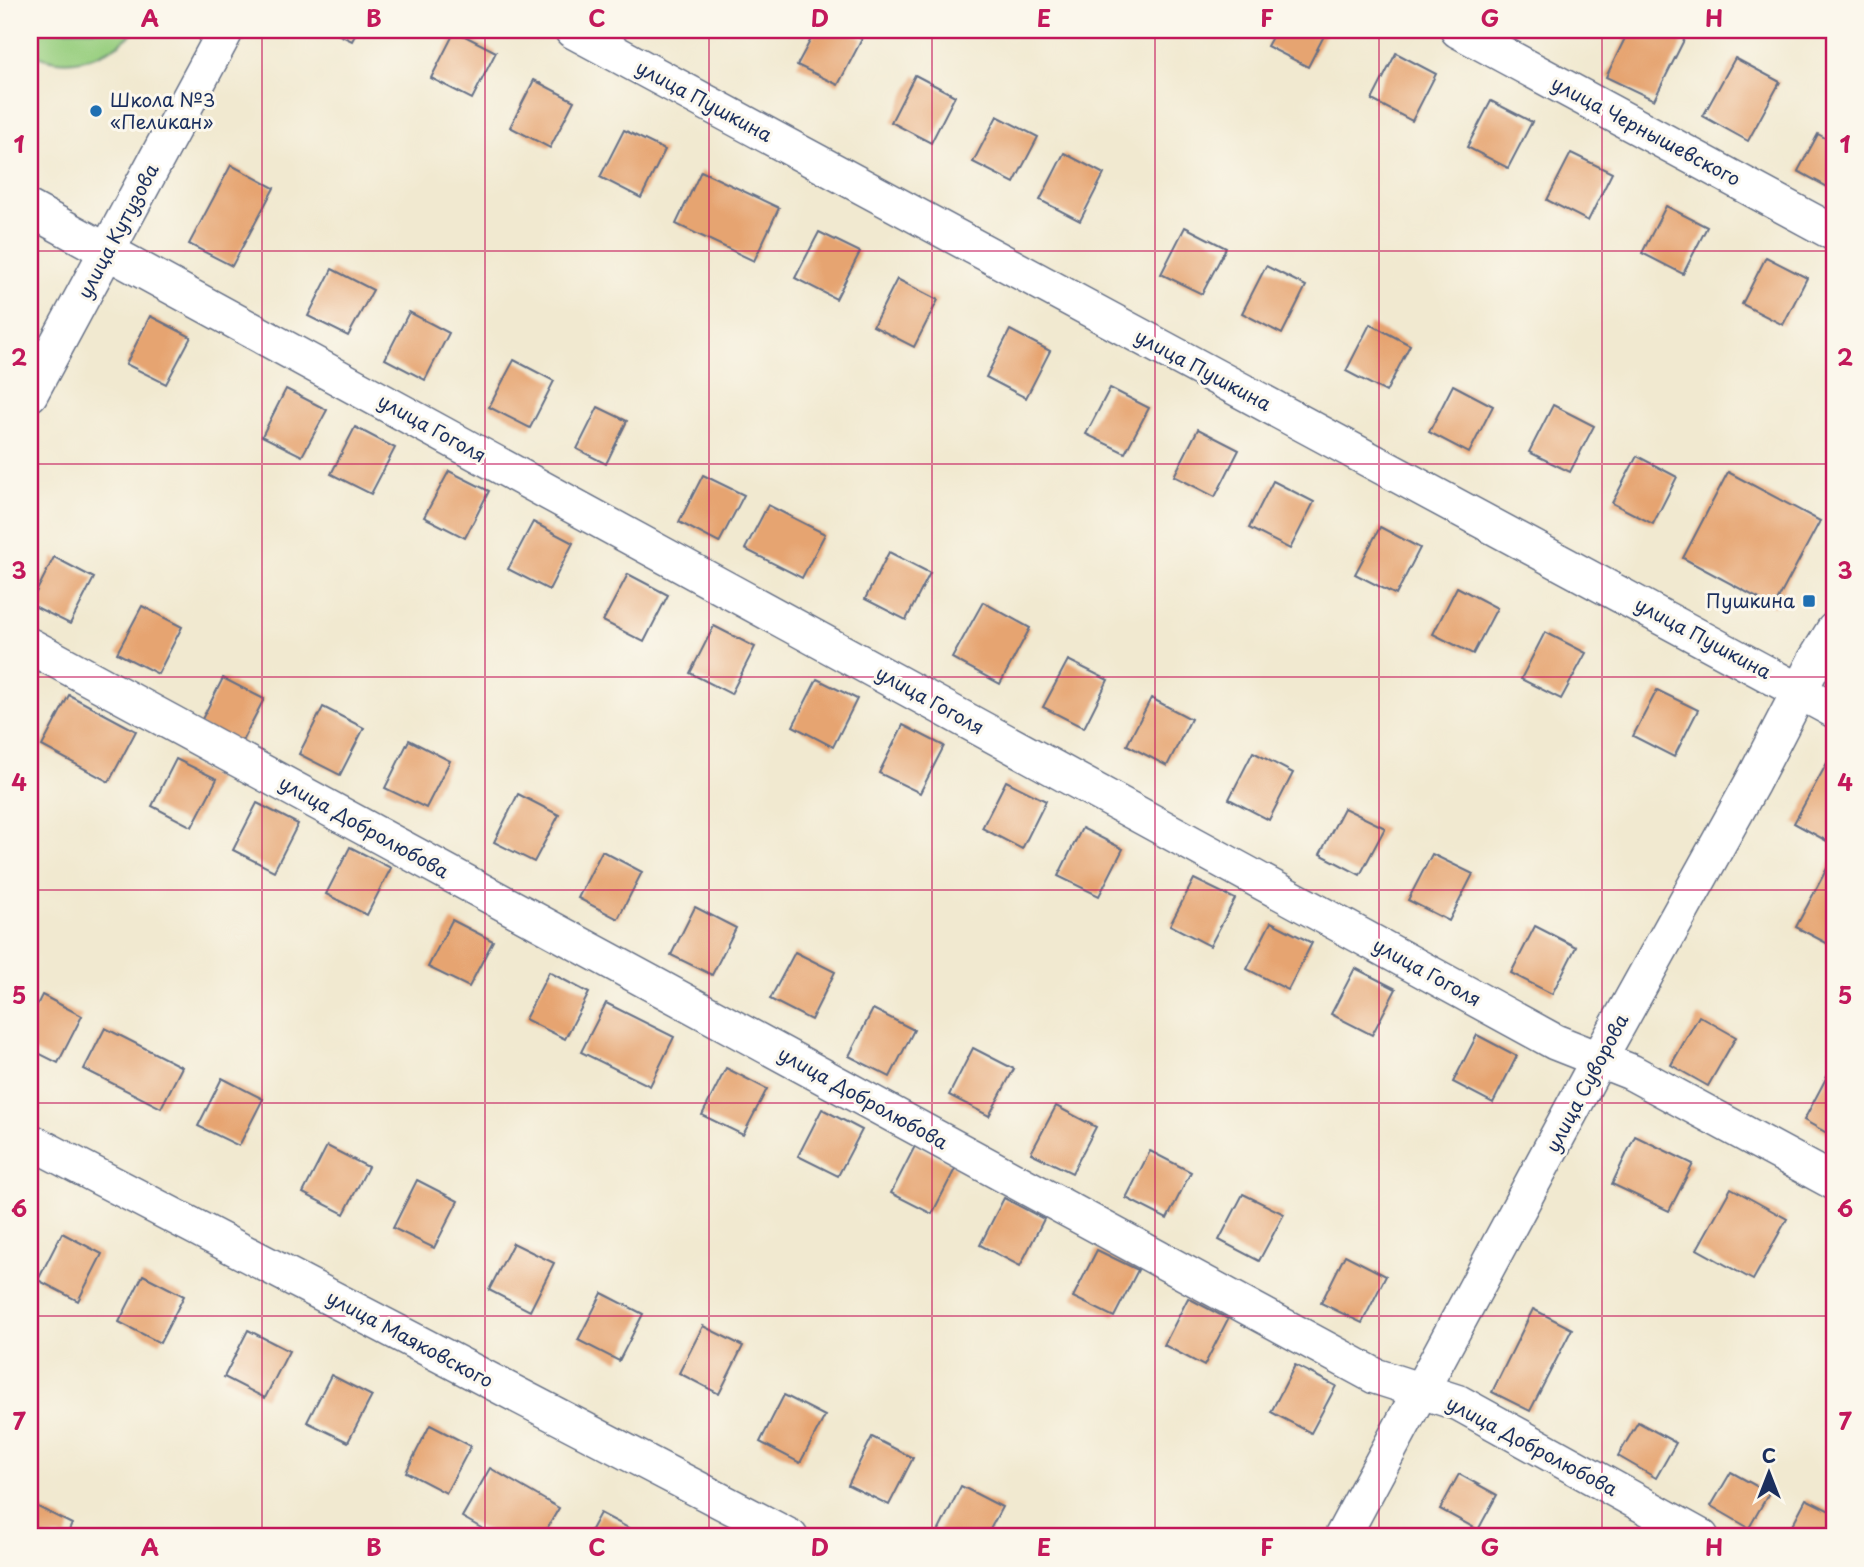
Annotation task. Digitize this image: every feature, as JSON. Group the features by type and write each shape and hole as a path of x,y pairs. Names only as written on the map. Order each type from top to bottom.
{"street":[{"name":"улица Кутузова","path":"30,394 226,30"},
{"name":"улица Пушкина","path":"572,30 1834,710"},
{"name":"улица Чернышевского","path":"1458,30 1834,233"},
{"name":"улица Гоголя","path":"30,209 1555,1042 1631,1072 1834,1182"},
{"name":"улица Суворова","path":"1342,1537 1599,1059 1752,783 1799,690 1834,630"},
{"name":"улица Добролюбова","path":"30,646 1375,1376 1459,1403 1701,1537"},
{"name":"улица Маяковского","path":"30,1141 790,1537"}],"green space":[{"path":"30,30 135,30 110,50 66,62 30,54"}],"building":[{"path":"329,30 358,30 352,41"},
{"path":"816,30 845,30 862,39 838,85 797,65"},
{"path":"1276,30 1327,30 1308,67 1267,46"},
{"path":"1629,30 1668,30 1685,38 1654,100 1606,77"},
{"path":"455,31 496,52 472,99 431,78"},
{"path":"1396,53 1436,74 1412,121 1372,100"},
{"path":"1735,58 1780,82 1748,141 1703,116"},
{"path":"915,75 955,96 931,143 891,122"},
{"path":"534,80 574,101 550,148 510,127"},
{"path":"1491,101 1532,122 1508,168 1467,147"},
{"path":"997,116 1038,137 1014,183 973,162"},
{"path":"624,130 665,150 641,198 600,177"},
{"path":"1818,134 1834,143 1834,183 1831,189 1798,171"},
{"path":"1064,153 1104,174 1080,221 1040,200"},
{"path":"1571,153 1612,173 1588,221 1547,200"},
{"path":"231,165 274,188 232,266 189,244"},
{"path":"701,171 779,208 754,261 676,224"},
{"path":"1666,206 1707,227 1683,274 1642,253"},
{"path":"1185,227 1226,248 1202,294 1161,274"},
{"path":"819,232 860,252 836,299 795,278"},
{"path":"1766,257 1807,278 1783,325 1742,304"},
{"path":"1266,266 1306,286 1282,334 1242,313"},
{"path":"332,269 373,290 348,336 308,316"},
{"path":"897,279 938,300 914,347 873,326"},
{"path":"409,312 449,333 425,380 385,359"},
{"path":"150,316 191,337 166,384 126,364"},
{"path":"1370,324 1410,345 1386,392 1346,371"},
{"path":"1010,330 1050,351 1026,398 986,377"},
{"path":"514,360 554,381 530,428 489,407"},
{"path":"1453,385 1493,406 1469,453 1429,432"},
{"path":"1110,388 1149,408 1125,453 1086,434"},
{"path":"286,389 327,410 302,456 262,436"},
{"path":"1553,405 1594,426 1570,472 1529,452"},
{"path":"598,407 627,421 606,464 577,449"},
{"path":"355,427 395,448 371,494 331,474"},
{"path":"1198,429 1239,450 1215,497 1174,476"},
{"path":"1637,456 1677,477 1653,524 1612,503"},
{"path":"449,471 489,491 465,538 424,517"},
{"path":"1728,472 1820,521 1774,607 1683,558"},
{"path":"703,475 744,495 719,543 679,522"},
{"path":"1273,481 1314,502 1290,549 1249,528"},
{"path":"768,505 825,534 802,578 745,549"},
{"path":"533,522 573,543 549,590 508,569"},
{"path":"1380,527 1420,548 1396,595 1355,574"},
{"path":"889,552 930,573 906,620 865,599"},
{"path":"54,557 94,578 70,624 30,604"},
{"path":"628,574 668,595 644,642 603,621"},
{"path":"1457,587 1497,608 1473,654 1433,634"},
{"path":"983,602 1030,628 1000,684 952,658"},
{"path":"142,606 182,627 158,674 117,653"},
{"path":"714,626 755,647 731,694 690,673"},
{"path":"1545,632 1586,653 1561,699 1521,679"},
{"path":"1068,660 1108,680 1084,728 1043,707"},
{"path":"223,678 264,699 240,745 199,725"},
{"path":"817,679 857,699 833,747 793,726"},
{"path":"1657,690 1698,710 1674,757 1633,736"},
{"path":"69,695 136,731 109,782 42,746"},
{"path":"1151,698 1191,719 1167,766 1127,745"},
{"path":"323,707 364,728 340,775 299,754"},
{"path":"903,725 944,746 920,793 879,773"},
{"path":"409,740 450,761 426,808 385,788"},
{"path":"1253,752 1293,773 1269,820 1229,799"},
{"path":"1832,754 1834,755 1834,845 1794,823"},
{"path":"176,759 217,779 192,827 152,806"},
{"path":"1006,781 1046,801 1022,849 982,828"},
{"path":"518,794 559,815 534,862 494,842"},
{"path":"257,803 298,824 274,871 233,850"},
{"path":"1344,808 1385,828 1360,875 1320,854"},
{"path":"1082,828 1123,849 1099,896 1058,876"},
{"path":"350,847 391,868 367,915 326,894"},
{"path":"602,851 642,872 618,919 578,898"},
{"path":"1432,854 1473,874 1449,921 1408,900"},
{"path":"1834,855 1834,947 1796,927"},
{"path":"1194,879 1235,899 1210,946 1170,925"},
{"path":"695,907 736,928 712,975 671,955"},
{"path":"452,920 493,941 469,987 428,967"},
{"path":"1271,922 1312,943 1288,990 1247,969"},
{"path":"1535,926 1576,947 1552,994 1511,973"},
{"path":"795,952 835,972 811,1020 770,999"},
{"path":"1355,968 1396,989 1372,1035 1331,1014"},
{"path":"549,972 589,993 565,1039 525,1019"},
{"path":"42,995 82,1016 58,1063 30,1049 30,1019"},
{"path":"606,1003 674,1037 650,1086 581,1052"},
{"path":"873,1009 914,1030 890,1077 849,1056"},
{"path":"1699,1016 1736,1037 1708,1086 1671,1065"},
{"path":"105,1028 182,1067 161,1108 84,1069"},
{"path":"1477,1035 1517,1056 1493,1103 1453,1082"},
{"path":"973,1048 1014,1069 989,1116 949,1095"},
{"path":"1832,1067 1834,1069 1834,1137 1804,1120"},
{"path":"726,1068 767,1089 743,1135 702,1115"},
{"path":"222,1078 263,1099 239,1146 198,1126"},
{"path":"1056,1106 1096,1127 1072,1173 1031,1153"},
{"path":"822,1109 862,1130 838,1176 798,1156"},
{"path":"1635,1136 1693,1164 1669,1211 1612,1184"},
{"path":"327,1146 368,1167 344,1214 303,1193"},
{"path":"915,1146 956,1167 932,1214 891,1193"},
{"path":"1150,1151 1191,1172 1167,1219 1126,1198"},
{"path":"417,1180 458,1201 434,1248 393,1228"},
{"path":"1731,1188 1787,1219 1753,1280 1697,1249"},
{"path":"1243,1194 1284,1214 1259,1261 1219,1240"},
{"path":"1004,1198 1044,1219 1020,1266 980,1245"},
{"path":"62,1233 102,1254 78,1301 38,1280"},
{"path":"513,1243 554,1263 530,1311 489,1290"},
{"path":"1097,1250 1138,1270 1114,1317 1073,1297"},
{"path":"1345,1255 1386,1276 1362,1323 1321,1303"},
{"path":"143,1275 184,1296 160,1343 119,1322"},
{"path":"602,1293 643,1314 619,1361 578,1340"},
{"path":"1188,1298 1228,1319 1204,1366 1164,1345"},
{"path":"1533,1309 1572,1329 1530,1411 1492,1392"},
{"path":"703,1326 743,1346 719,1394 679,1373"},
{"path":"248,1330 289,1351 265,1398 224,1377"},
{"path":"1295,1365 1336,1386 1311,1433 1271,1412"},
{"path":"331,1375 372,1396 348,1442 307,1422"},
{"path":"784,1395 825,1416 800,1463 760,1442"},
{"path":"1638,1422 1676,1443 1656,1478 1618,1456"},
{"path":"430,1425 471,1446 446,1493 406,1472"},
{"path":"872,1437 913,1458 889,1505 848,1485"},
{"path":"490,1468 559,1508 542,1537 497,1537 462,1517"},
{"path":"1731,1472 1769,1493 1749,1528 1711,1506"},
{"path":"1459,1474 1497,1495 1478,1530 1440,1509"},
{"path":"961,1486 1002,1507 986,1537 944,1537 937,1534"},
{"path":"1806,1499 1834,1513 1834,1537 1786,1537"},
{"path":"30,1503 72,1524 66,1537 30,1537"},
{"path":"600,1513 640,1534 638,1537 587,1537"}],"place":[{"name":"Школа №3 «Пеликан»","path":"96,111"},
{"name":"Пушкина","path":"1809,601"}]}
